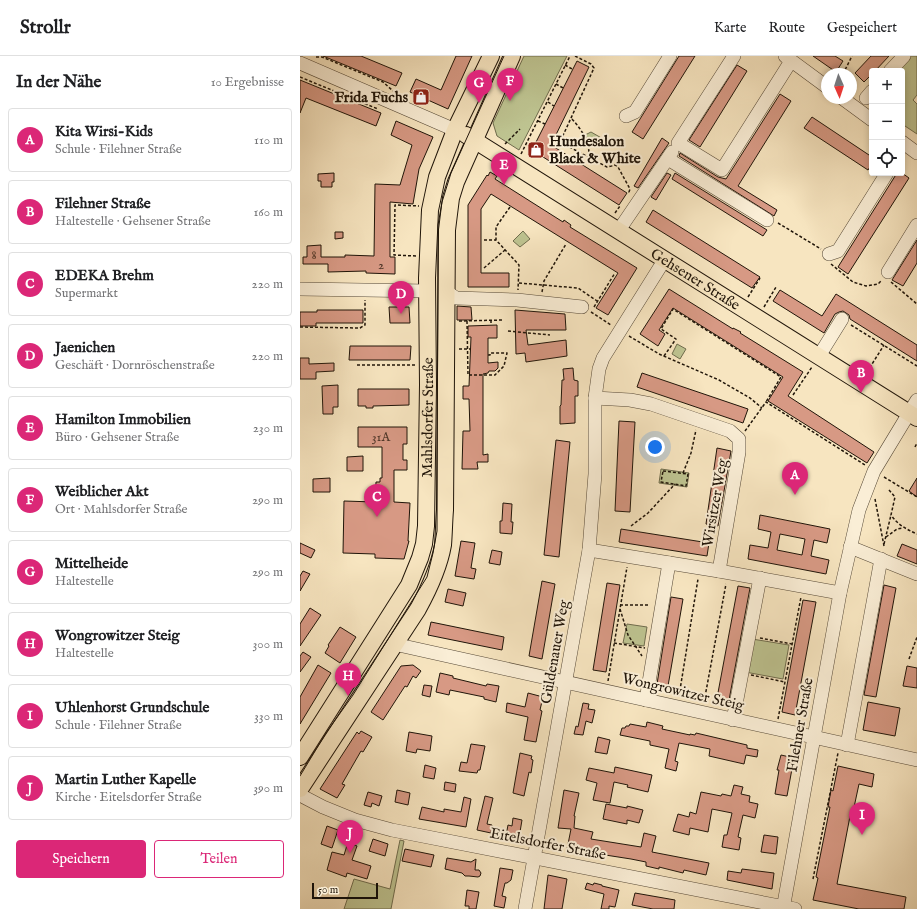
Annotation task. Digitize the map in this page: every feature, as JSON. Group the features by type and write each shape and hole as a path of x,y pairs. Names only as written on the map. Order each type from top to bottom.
{"main road":[{"name":"Mahlsdorfer Straße","path":"300,757 409,585 424,544 428,474 428,291 430,210 437,177 455,130 491,56"},
{"name":"Mahlsdorfer Straße","path":"300,790 418,609 428,591 438,565 443,545 445,510 447,230 451,198 474,139 512,56"},
{"name":"Gehsener Straße","path":"455,130 474,139 665,259 815,361 914,410"},
{"path":"428,291 447,292"},
{"path":"378,635 394,644"}],"street":[{"path":"626,116 635,112 670,56"},
{"path":"734,56 678,143 722,170 788,59 821,83"},
{"path":"893,68 904,56"},
{"path":"304,60 455,130"},
{"path":"850,104 869,118"},
{"path":"905,146 917,153"},
{"path":"619,230 671,154 767,220"},
{"path":"829,254 838,251 885,176"},
{"path":"888,272 917,225"},
{"name":"Güldenauer Weg","path":"525,909 589,550 594,474 595,398 598,375 603,358 665,259"},
{"path":"300,289 428,291"},
{"path":"447,292 456,298 541,302 586,309"},
{"path":"815,361 842,319"},
{"path":"595,398 637,401 652,404 730,431 739,439"},
{"name":"Filehner Straße","path":"787,908 814,738 840,593 859,510 871,478 914,410"},
{"name":"Wirsitzer Weg","path":"723,576 739,452 739,439"},
{"path":"850,547 917,574"},
{"name":"Wirsitzer Weg","path":"589,550 669,563 723,576 760,578 840,593"},
{"path":"842,748 881,559"},
{"path":"646,700 669,563"},
{"path":"733,720 760,578"},
{"name":"Wongrowitzer Steig","path":"394,644 814,738 842,748 917,760"},
{"name":"Eitelsdorfer Straße","path":"300,795 323,807 355,820 392,830 787,908"}],"path":[{"path":"521,154 570,56"},
{"path":"575,56 591,64 594,68 560,142 607,167 615,165 618,167 630,189 628,192 640,198"},
{"path":"846,68 852,56"},
{"path":"304,60 322,57 383,82 398,94"},
{"path":"566,65 572,69"},
{"path":"300,77 376,109"},
{"path":"556,84 563,88"},
{"path":"548,102 554,106"},
{"path":"571,118 584,135 588,145 590,158"},
{"path":"538,121 545,124"},
{"path":"505,144 520,129"},
{"path":"421,256 394,255 395,205 423,207"},
{"path":"614,213 620,206"},
{"path":"510,207 496,227 496,240 519,265 517,300"},
{"path":"767,220 772,219 829,254 832,266 853,282 866,286 878,284 888,272"},
{"path":"484,240 496,240"},
{"path":"541,302 544,281 566,244"},
{"path":"484,268 505,250"},
{"path":"888,272 888,280 917,304"},
{"path":"613,326 586,309 597,301 614,273"},
{"path":"748,297 760,278"},
{"path":"519,283 578,288 597,301"},
{"path":"764,307 776,287"},
{"path":"300,327 360,328 365,325 365,298"},
{"path":"664,356 676,339 661,329 673,309 781,377 762,408 739,439"},
{"path":"842,319 917,366"},
{"path":"491,320 491,325"},
{"path":"455,321 503,320"},
{"path":"467,321 468,375 495,375 504,366 508,353 490,353 490,355 488,355"},
{"path":"508,331 550,335"},
{"path":"627,335 664,356 718,380 750,398 762,408"},
{"path":"867,372 884,345"},
{"path":"455,349 471,349"},
{"path":"793,395 815,361"},
{"path":"357,365 420,365"},
{"path":"766,402 868,467"},
{"path":"683,473 691,453 699,420"},
{"path":"915,447 917,443"},
{"path":"663,471 683,473 688,474 686,486 661,482 663,471"},
{"path":"884,477 917,497"},
{"path":"631,526 648,513 675,484"},
{"path":"881,559 895,497 889,490"},
{"path":"874,493 884,546"},
{"path":"891,515 897,523 917,534"},
{"path":"886,537 897,529 904,528"},
{"path":"608,683 627,563"},
{"path":"678,699 699,575"},
{"path":"703,705 723,576"},
{"path":"778,721 802,593"},
{"path":"620,604 662,605"},
{"path":"620,608 628,635 634,647 652,669"},
{"path":"748,636 792,644"},
{"path":"909,659 917,637"},
{"path":"614,643 655,650"},
{"path":"741,673 785,682"},
{"path":"813,879 842,748"}],"green space":[{"path":"524,56 567,56 519,150 497,136 493,123"},
{"path":"911,56 917,56 917,95 913,100 917,104 917,134 905,126 905,68 899,68"},
{"path":"591,132 605,140 597,145 590,143 585,135"},
{"path":"523,231 530,239 520,247 513,241"},
{"path":"677,344 686,349 680,359 672,354"},
{"path":"661,469 689,473 687,487 659,483"},
{"path":"627,624 647,627 644,646 623,643"},
{"path":"752,639 789,645 783,679 745,672"},
{"path":"400,840 404,841 391,909 344,909 354,879 390,889"}],"building":[{"path":"323,56 361,56 402,73 396,86"},
{"path":"456,56 472,56 448,109 410,92 416,79 441,90"},
{"path":"679,56 695,56 643,139 632,132"},
{"path":"813,56 835,56 843,61 839,68 830,68"},
{"path":"871,56 889,56 878,68 869,68 869,77 864,82 857,75 857,71"},
{"path":"577,61 589,67 551,145 627,193 619,205 532,150"},
{"path":"737,65 747,71 700,147 689,140"},
{"path":"300,80 381,113 376,126 306,98 300,113"},
{"path":"780,94 791,101 738,186 777,210 774,216 679,156 680,153 718,177 726,179"},
{"path":"812,117 869,155 869,168 868,170 804,128"},
{"path":"396,121 433,137 419,169 413,204 390,202 390,257 395,257 395,274 366,273 366,271 328,272 328,264 303,264 303,257 307,257 307,246 321,245 321,257 345,257 345,255 374,256 375,184 400,185 412,145 391,135"},
{"path":"662,138 669,143 638,188 634,186"},
{"path":"490,172 497,176 495,179 563,222 564,220 571,225 570,227 637,268 608,315 596,308 618,273 491,194 481,209 481,273 509,273 509,287 468,287 468,205"},
{"path":"334,173 334,182 332,182 332,187 321,187 321,181 318,181 318,174"},
{"path":"667,173 671,175 656,200 651,197"},
{"path":"675,173 767,230 763,236 672,179"},
{"path":"905,175 909,178 848,274 838,267 895,176"},
{"path":"653,210 760,277 752,288 646,222"},
{"path":"335,232 343,232 343,238 335,239"},
{"path":"917,240 917,263 903,286 892,280"},
{"path":"669,289 733,329 741,332 740,333 803,372 788,396 874,452 867,463 768,401 783,377 673,308 659,330 665,334 658,346 640,334"},
{"path":"780,290 822,316 836,294 917,345 917,361 850,319 849,315 843,311 835,314 824,333 773,301"},
{"path":"457,306 471,307 472,320 457,320"},
{"path":"389,307 409,307 410,323 390,323"},
{"path":"317,310 363,310 363,323 316,323 316,326 300,326 300,312 317,312"},
{"path":"515,310 565,314 566,330 526,330 528,345 566,340 567,356 526,362 525,353 516,354"},
{"path":"497,325 497,338 488,338 488,363 498,362 498,368 495,371 489,371 488,373 483,374 483,455 488,454 488,462 477,462 478,469 462,469 463,431 470,431 469,399 463,399 463,386 469,386 471,337 468,337 468,326"},
{"path":"350,346 411,346 410,360 349,360"},
{"path":"300,358 309,358 309,364 334,363 334,371 316,372 316,379 300,379"},
{"path":"573,368 574,380 578,381 578,396 575,396 575,423 560,424 562,380 564,380 563,369"},
{"path":"642,373 748,409 743,423 637,387"},
{"path":"338,385 338,407 333,407 333,414 323,414 322,386"},
{"path":"358,389 409,389 409,405 373,406 373,408 358,406"},
{"path":"619,421 635,422 630,512 615,511"},
{"path":"358,427 407,427 407,444 403,444 403,460 407,460 407,470 394,470 394,502 410,503 409,541 404,559 375,558 375,554 343,553 344,501 375,502 376,482 380,482 380,478 382,478 382,447 358,447"},
{"path":"556,440 570,442 559,557 544,555"},
{"path":"717,448 731,451 718,526 706,524"},
{"path":"363,456 363,471 347,471 347,457"},
{"path":"330,478 330,492 313,492 313,479"},
{"path":"917,478 917,497 909,491"},
{"path":"503,503 512,504 512,534 500,533"},
{"path":"760,515 830,529 827,543 814,540 811,556 829,560 826,574 748,559 750,545 768,548 771,532 758,529","holes":["780,534 805,539 802,555 777,550"]},
{"path":"621,529 709,543 707,556 619,542"},
{"path":"461,541 475,543 471,568 476,569 474,579 455,576"},
{"path":"300,543 315,550 311,558 300,553"},
{"path":"902,544 917,550 917,564 897,556"},
{"path":"492,550 502,552 500,565 489,563"},
{"path":"303,571 310,574 300,591 300,576"},
{"path":"542,581 555,584 542,659 529,656"},
{"path":"607,583 620,585 606,672 593,670"},
{"path":"884,585 896,588 876,697 864,695"},
{"path":"738,586 750,588 729,700 717,698"},
{"path":"448,589 466,593 463,606 445,602"},
{"path":"671,597 683,599 668,686 657,684"},
{"path":"803,600 816,602 795,715 782,712"},
{"path":"310,608 321,615 300,646 300,624"},
{"path":"431,622 504,637 502,650 428,635"},
{"path":"340,627 356,637 340,663 325,653 329,646 328,645"},
{"path":"303,652 311,657 300,672 300,656"},
{"path":"318,665 331,673 300,724 300,697"},
{"path":"413,665 421,671 416,678 413,676 407,687 405,686 383,720 371,712 401,666"},
{"path":"907,666 917,668 917,688 903,686"},
{"path":"440,673 453,676 453,678 486,686 487,684 499,686 496,702 484,699 484,697 450,690 449,695 436,692"},
{"path":"424,685 432,686 430,697 422,695"},
{"path":"528,693 543,697 536,742 524,740 528,717 506,712 507,703 525,707"},
{"path":"868,702 900,708 895,736 863,730"},
{"path":"583,703 589,704 588,709 595,710 592,723 586,721 583,735 574,734 576,726 578,727"},
{"path":"647,722 663,726 662,729 690,735 695,735 696,733 747,745 747,748 758,750 757,757 746,755 744,764 709,756 710,749 679,743 675,761 678,762 676,771 665,768 669,749 650,745 650,741 620,735 622,728 629,726 630,724 646,727"},
{"path":"361,731 372,737 363,752 361,751 342,784 345,785 337,798 320,789 357,732 359,734"},
{"path":"409,732 432,736 430,751 417,749 416,753 406,751"},
{"path":"598,737 610,740 607,754 595,752"},
{"path":"471,744 485,746 480,770 478,770 477,773 459,771 461,762 467,763"},
{"path":"520,753 532,756 531,759 533,760 531,773 529,772 524,796 513,793"},
{"path":"781,755 794,758 787,796 775,794 779,770 777,770"},
{"path":"425,765 436,768 434,779 423,777"},
{"path":"838,766 874,774 872,787 859,784 853,812 851,811 837,884 906,897 904,909 859,909 813,900 830,807 828,807 831,790 833,791"},
{"path":"615,767 652,775 648,792 614,782 610,803 593,800 597,783 586,780 589,768 614,773"},
{"path":"445,782 456,784 455,792 444,790"},
{"path":"734,785 743,787 741,794 750,796 749,802 758,804 755,818 743,815 738,837 741,838 739,850 722,847 724,835 727,835 732,813 712,809 708,832 690,828 689,835 673,831 678,814 689,817 690,812 696,814 701,792 721,796 722,794 731,796"},
{"path":"397,790 410,793 408,805 395,802"},
{"path":"564,790 579,793 574,816 574,828 593,832 591,839 641,847 644,833 656,836 652,852 709,863 706,875 684,870 683,873 659,867 659,869 646,866 646,862 567,849 571,829 558,828"},
{"path":"368,792 382,796 379,806 372,803 371,807 364,805"},
{"path":"485,796 493,798 487,824 492,825 491,833 477,830"},
{"path":"464,797 471,799 466,827 419,819 422,807 444,812 444,809 461,812"},
{"path":"606,804 627,808 627,806 643,810 639,823 627,820 627,824 603,819"},
{"path":"513,818 522,820 519,838 506,836 508,825 512,826"},
{"path":"327,826 338,830 332,848 321,844"},
{"path":"764,835 778,837 776,854 761,852"},
{"path":"373,839 388,844 385,856 369,851"},
{"path":"348,842 357,846 352,860 371,866 367,879 347,873 346,877 327,870 332,852 344,855"},
{"path":"405,849 434,855 431,867 402,861"},
{"path":"447,858 471,862 476,859 475,870 479,870 481,873 480,876 465,876 462,873 445,869"},
{"path":"500,868 513,870 511,880 505,883 502,896 506,897 504,908 494,906"},
{"path":"742,869 774,873 772,889 727,880 728,871 741,873"},
{"path":"548,875 567,879 562,909 544,909"},
{"path":"587,883 593,885 594,883 619,890 615,907 609,906 609,909 601,909 604,894 585,889"},
{"path":"467,890 479,892 476,909 469,909 469,906 465,906"},
{"path":"635,893 675,900 674,909 653,909 632,905"}],"tram line":[{"path":"300,776 326,733 353,695 427,577 437,531 438,225 442,202 451,173 504,56"}],"place":[{"name":"Frida Fuchs","path":"421,97"},
{"name":"Weiblicher Akt","path":"510,101"},
{"name":"Mittelheide","path":"479,103"},
{"name":"Hundesalon Black & White","path":"536,150"},
{"name":"Hamilton Immobilien","path":"504,185"},
{"name":"Jaenichen","path":"401,314"},
{"name":"Filehner Straße","path":"861,393"},
{"name":"Kita Wirsi-Kids","path":"795,495"},
{"name":"EDEKA Brehm","path":"377,517"},
{"name":"Wongrowitzer Steig","path":"348,696"},
{"name":"Uhlenhorst Grundschule","path":"862,835"},
{"name":"Martin Luther Kapelle","path":"350,853"}]}
